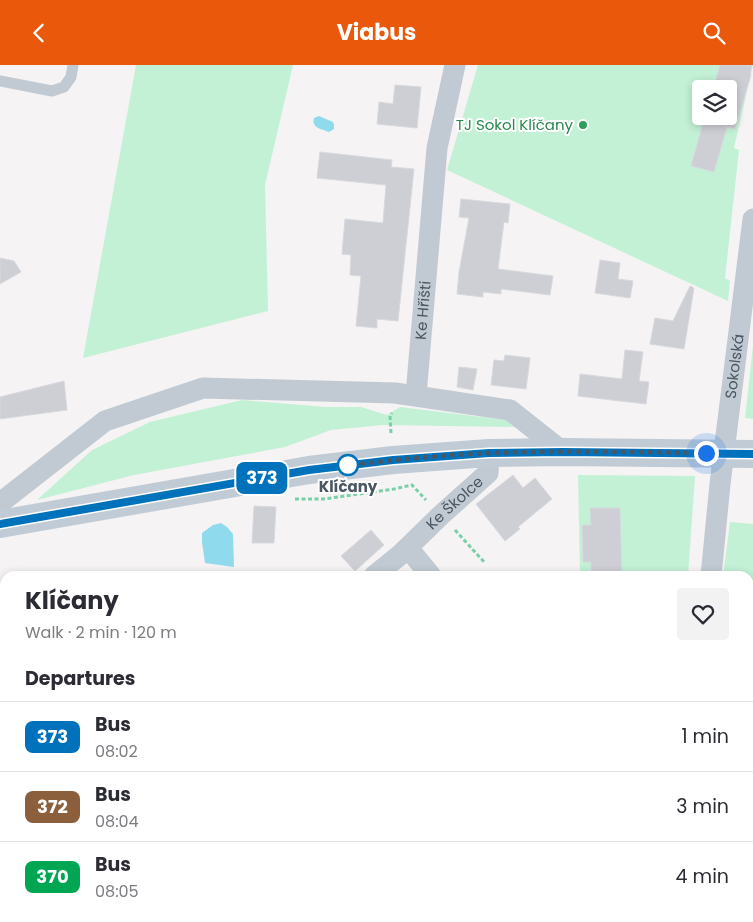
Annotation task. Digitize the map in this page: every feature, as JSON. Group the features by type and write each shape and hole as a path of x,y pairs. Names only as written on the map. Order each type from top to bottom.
{"main road":[{"path":"0,523 309,470 393,460 489,453 753,454"}],"street":[{"name":"Ke Hřišti","path":"416,395 437,148 455,65"},
{"name":"Sokolská","path":"711,571 720,484 753,219"},
{"path":"0,503 105,421 203,388 395,393 510,410 563,452"},
{"name":"Ke Školce","path":"380,571 408,548 441,515 488,473 489,453"},
{"path":"408,548 427,571"}],"lane":[{"path":"0,81 52,91 64,87 72,77 73,65"}],"green space":[{"path":"136,65 293,65 265,185 268,311 83,358"},
{"path":"478,65 753,65 734,148 739,150 725,278 730,281 728,301 447,170"},
{"path":"753,346 753,419 745,418"},
{"path":"242,400 326,407 361,407 387,415 400,407 514,421 517,427 383,425 331,430 285,447 134,475 37,500 92,450 150,422"},
{"path":"578,475 695,476 688,571 580,571"},
{"path":"730,522 753,524 753,571 724,571"}],"water":[{"path":"319,116 333,122 334,129 329,132 315,126 314,118"},
{"path":"221,523 233,534 234,567 205,563 202,533 213,525"}],"building":[{"path":"720,65 752,65 751,75 737,122 737,80 716,80"},
{"path":"395,85 421,87 417,128 377,124 379,102 393,104"},
{"path":"702,125 736,125 735,129 727,127 714,172 691,166"},
{"path":"320,152 392,160 391,167 414,169 398,321 377,319 377,328 356,326 361,276 350,275 351,255 342,254 345,219 383,223 386,185 317,178"},
{"path":"461,199 510,204 508,223 504,222 498,269 553,276 550,295 501,289 501,294 483,292 483,297 457,294 469,218 459,217"},
{"path":"0,258 14,261 21,272 0,284"},
{"path":"600,260 620,263 618,279 633,281 630,298 595,293"},
{"path":"690,286 694,288 684,349 650,344 655,318 673,321"},
{"path":"625,350 643,352 639,381 649,382 646,404 578,396 580,374 622,379"},
{"path":"505,355 530,358 526,389 491,385 494,360 504,361"},
{"path":"459,367 477,369 473,390 457,387"},
{"path":"64,381 67,410 0,419 0,397"},
{"path":"513,475 523,488 535,478 552,499 518,527 520,529 505,541 476,504"},
{"path":"254,506 276,507 274,543 252,543"},
{"path":"590,508 620,508 622,571 591,571 591,562 583,562 582,525 591,525"},
{"path":"371,530 384,545 355,571 341,556"}],"bus line":[{"name":"373","path":"0,524 309,470 393,460 489,453 753,454"}],"place":[{"name":"TJ Sokol Klíčany","path":"583,125"},
{"name":"Klíčany","path":"348,465"}],"route":[{"path":"348,465 342,466 489,453 706,453"}]}
